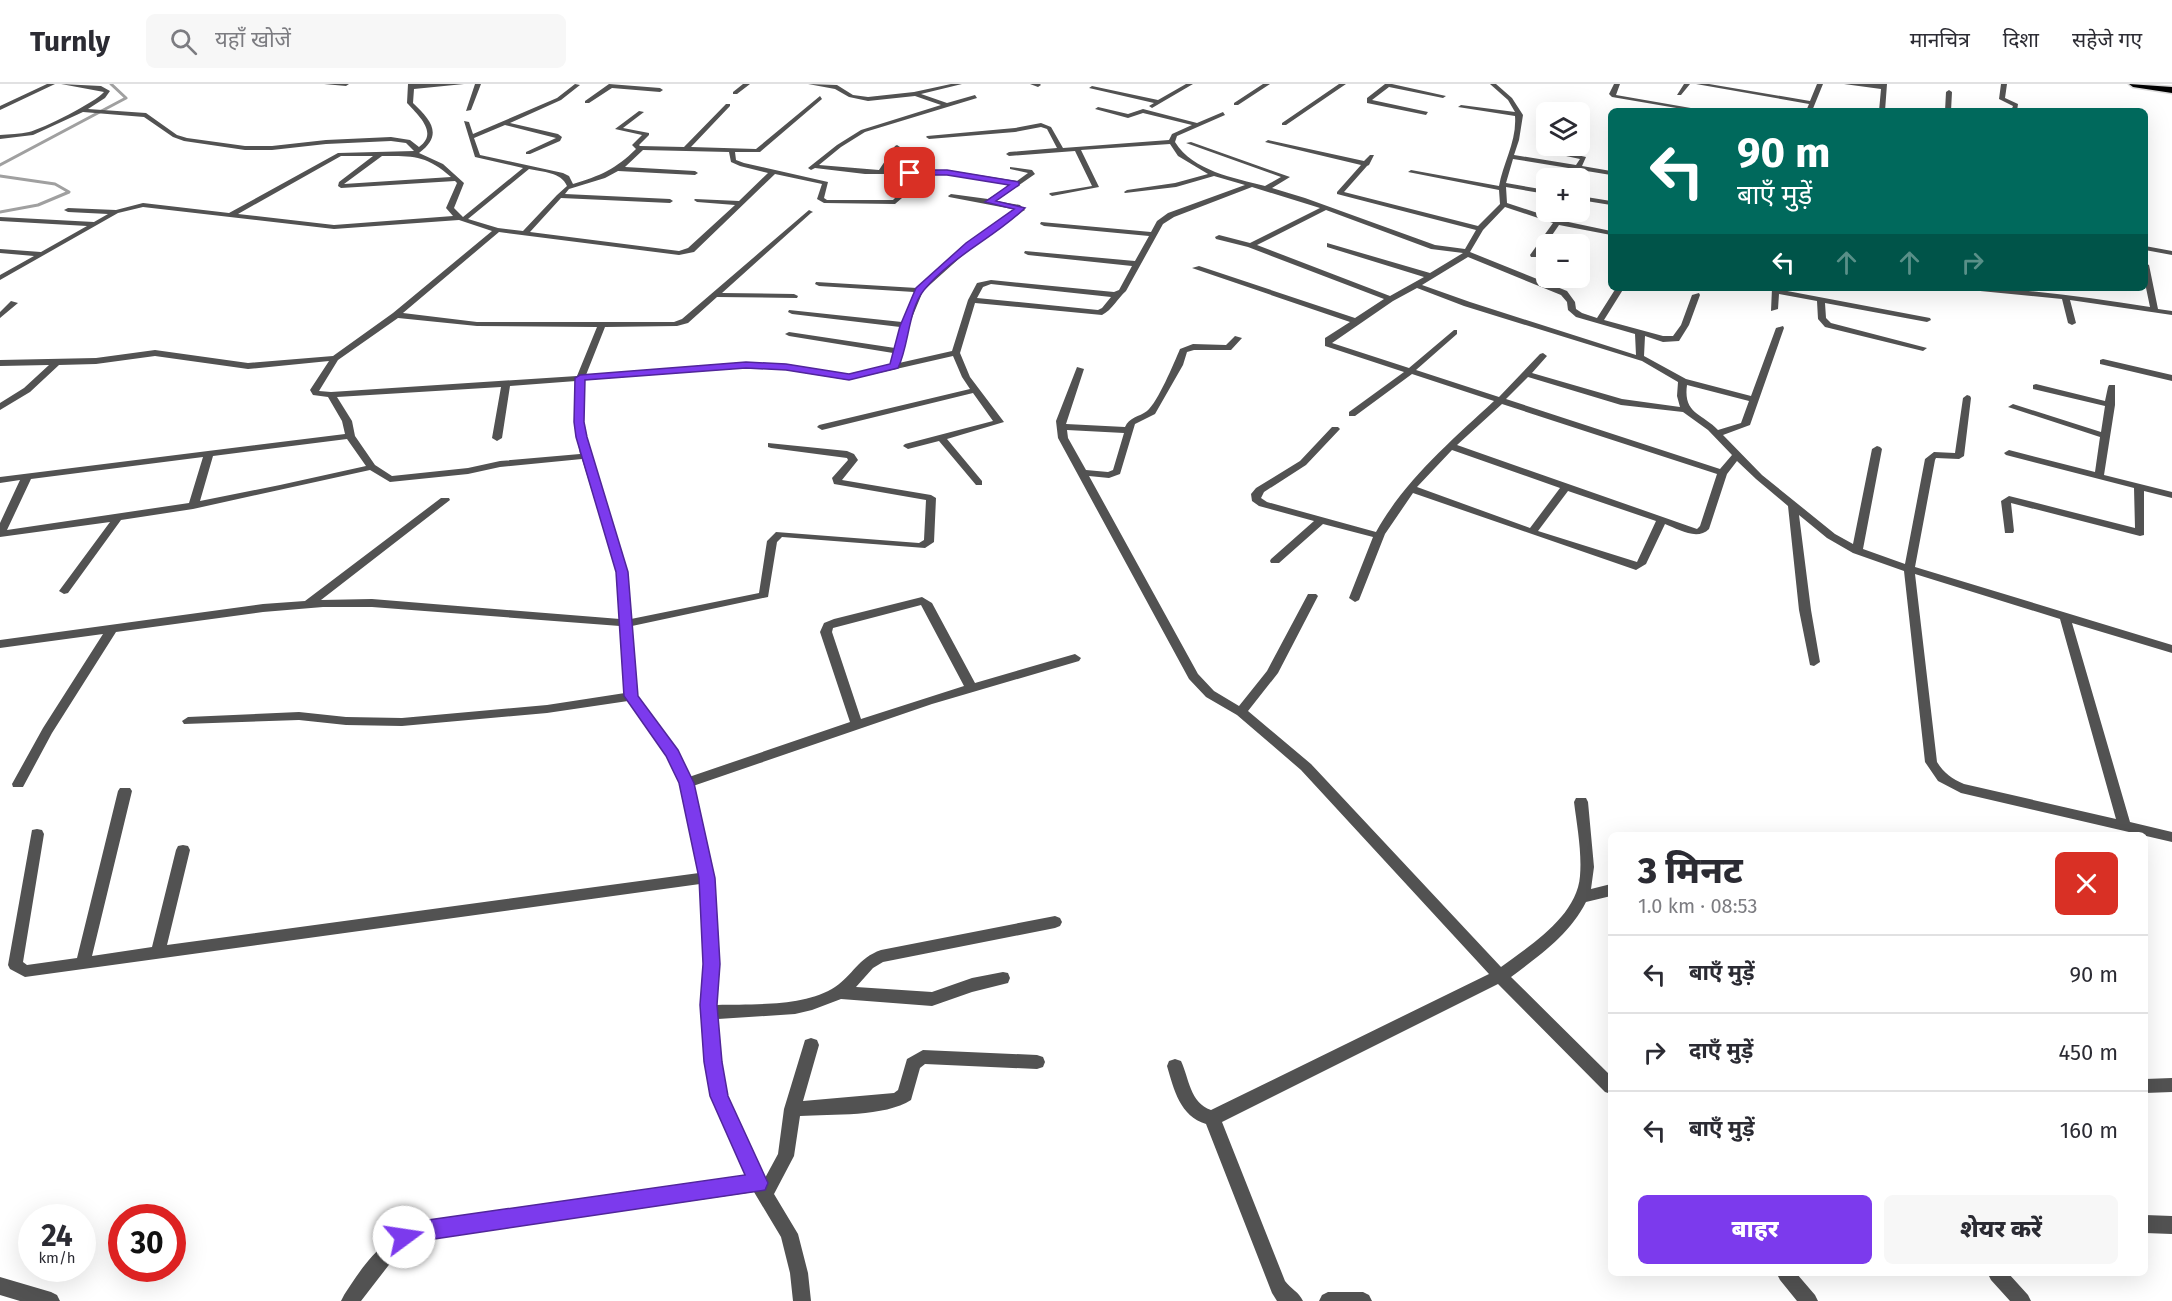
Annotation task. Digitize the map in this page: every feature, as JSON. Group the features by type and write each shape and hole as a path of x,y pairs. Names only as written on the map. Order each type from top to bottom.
{"highway":[{"path":"2133,84 2172,88"},
{"path":"2156,84 2172,88"}],"street":[{"path":"0,108 52,84"},
{"path":"0,137 34,133 82,110 103,97 107,91 101,87 64,84"},
{"path":"327,84 346,84"},
{"path":"232,214 339,154 416,152 424,147 431,135 429,122 410,103 411,85 461,84"},
{"path":"468,111 478,84"},
{"path":"735,93 747,84"},
{"path":"811,84 836,85 851,96 868,99 916,93 959,84"},
{"path":"1098,110 1128,116 1143,111 1190,84"},
{"path":"1236,104 1267,84"},
{"path":"1284,124 1343,84"},
{"path":"1493,84 1509,95 1520,116 1520,132 1509,156 1501,186 1504,204"},
{"path":"1617,84 1612,94 1614,96 1687,108"},
{"path":"1679,94 1687,84"},
{"path":"1699,84 1811,103"},
{"path":"1810,108 1820,84"},
{"path":"1847,84 1884,85 1882,108"},
{"path":"2004,84 2002,99 2016,105 2015,108"},
{"path":"472,137 559,99 577,85"},
{"path":"587,102 612,85 660,90"},
{"path":"1426,113 1369,102 1388,85 1443,96"},
{"path":"1092,88 1159,102"},
{"path":"1948,108 1949,92"},
{"path":"916,93 946,105"},
{"path":"798,178 863,131 975,97"},
{"path":"524,234 571,186 597,180 617,169 639,148 732,152 761,149 781,129 820,98"},
{"path":"686,149 728,105"},
{"path":"1461,107 1520,116"},
{"path":"82,110 146,115 175,136 199,143 261,148 335,141 391,139 412,143 416,152 441,165 461,183 450,208 461,219"},
{"path":"1143,111 1199,124"},
{"path":"639,148 635,145 647,134 618,129 641,112"},
{"path":"1223,114 1174,135 1172,142 1180,155 1192,164 1214,174 1325,208 1434,247 1466,253 1536,278"},
{"path":"466,122 477,156 564,176 571,186"},
{"path":"504,123 559,137 558,141 528,153"},
{"path":"929,137 1015,130 1041,125 1048,128 1061,150"},
{"path":"1009,154 1172,142"},
{"path":"1268,142 1367,164"},
{"path":"1189,143 1287,176 1265,189"},
{"path":"880,172 897,147"},
{"path":"1052,194 1096,187 1077,149"},
{"path":"732,152 732,158 736,163 826,183 820,197 824,201 892,202 899,198 894,173"},
{"path":"380,154 340,185 458,179"},
{"path":"1372,156 1339,193 1480,229"},
{"path":"1509,156 1608,170"},
{"path":"1574,156 1584,158 1578,167"},
{"path":"461,219 528,166"},
{"path":"814,166 894,173 947,172 1016,183"},
{"path":"989,202 1032,173 1012,168"},
{"path":"617,169 695,173"},
{"path":"68,210 116,212 149,205 334,227 461,219 497,230 684,253 691,250 774,171"},
{"path":"1411,172 1536,191"},
{"path":"1127,192 1176,185 1214,174"},
{"path":"972,300 1099,313 1105,310 1116,295 1122,291 1152,234 1160,224 1171,215 1251,185"},
{"path":"559,196 670,201"},
{"path":"894,366 905,326 919,290 969,245 1021,210 1018,206 951,196"},
{"path":"697,200 741,203"},
{"path":"1590,200 1608,203"},
{"path":"1504,204 1480,229 1466,253 1356,321 1328,340 1328,344 1722,472"},
{"path":"1504,204 1536,215"},
{"path":"1251,245 1325,208"},
{"path":"0,278 116,212"},
{"path":"396,315 477,324 678,323 688,319 809,213"},
{"path":"0,219 98,224"},
{"path":"1534,255 1557,222 1608,232"},
{"path":"1044,224 1152,234"},
{"path":"497,230 396,315 335,358 314,390 320,394 331,395 746,365 786,367 849,377 956,353"},
{"path":"1219,237 1251,245 1390,299"},
{"path":"1330,245 1430,276"},
{"path":"2148,249 2172,253"},
{"path":"0,251 44,254"},
{"path":"1028,253 1138,264"},
{"path":"1196,268 1356,321"},
{"path":"2148,279 2155,311"},
{"path":"908,446 999,422 966,378 956,353 978,287 987,282 1116,295"},
{"path":"819,285 919,290"},
{"path":"1416,285 1467,304 1641,359 1683,381 1754,399"},
{"path":"1556,288 1564,293 1571,302 1572,310 1579,315 1663,339 1676,339 1685,325 1696,295"},
{"path":"1599,321 1618,291"},
{"path":"1774,309 1776,291"},
{"path":"1784,291 1927,320"},
{"path":"2033,291 2172,313"},
{"path":"715,295 794,296"},
{"path":"2065,297 2072,323"},
{"path":"1821,300 1822,320 1827,325 1923,348"},
{"path":"0,316 14,303"},
{"path":"792,312 905,326"},
{"path":"602,325 603,328 580,378 579,422 586,456 622,572 631,696 672,754 686,783 707,878 712,964 709,1011 713,1062 719,1096 762,1189 789,1234 799,1273 802,1301"},
{"path":"1716,434 1745,425 1780,328"},
{"path":"1352,414 1409,372 1454,332"},
{"path":"1639,332 1641,359"},
{"path":"789,334 897,351"},
{"path":"1081,473 1109,475 1117,472 1134,420 1152,412 1179,365 1183,351 1193,347 1228,348 1238,338"},
{"path":"0,363 96,361 155,352 248,366 335,358"},
{"path":"1355,598 1384,525 1449,446 1501,401 1543,356"},
{"path":"1,406 27,390 57,362"},
{"path":"2103,362 2172,378"},
{"path":"1080,369 1061,427 1065,442 1193,676 1210,694 1241,712 1306,767 1500,976 1608,1084"},
{"path":"1527,374 1621,402 1686,410"},
{"path":"1683,381 1680,396 1686,410 1716,434 1759,477 1831,536 1857,551 2172,649"},
{"path":"497,438 506,384"},
{"path":"2036,387 2110,405"},
{"path":"2099,475 2112,387"},
{"path":"822,427 975,390"},
{"path":"331,395 347,421 350,436 372,467 384,477 403,480 500,464 586,456"},
{"path":"1967,398 1959,456 1934,455 1930,459 1909,569 1931,762 1935,771 1942,778 1961,788 2124,824 2172,837"},
{"path":"2013,407 2105,436"},
{"path":"1061,427 1129,430"},
{"path":"1335,429 1303,462 1260,490 1256,497 1263,504 1378,536"},
{"path":"0,480 350,436"},
{"path":"941,437 979,483"},
{"path":"0,644 307,604 372,603 627,623 764,595 772,541 780,534 921,546 929,542 931,498 837,482 837,478 853,460 851,456 844,453 771,445"},
{"path":"1449,446 1692,531 1703,530 1722,472 1737,455"},
{"path":"1857,551 1877,449"},
{"path":"2009,453 2172,495"},
{"path":"193,507 209,454"},
{"path":"1,534 193,507 278,490 372,467"},
{"path":"1,534 27,477"},
{"path":"2009,531 2006,501 2009,499 2140,533 2139,486"},
{"path":"1532,532 1565,488"},
{"path":"1412,489 1636,567 1641,564 1661,521"},
{"path":"307,604 445,500"},
{"path":"1793,504 1804,610 1814,662"},
{"path":"64,591 117,519"},
{"path":"1275,561 1321,520"},
{"path":"1241,712 1272,673 1312,596"},
{"path":"856,723 826,632 828,626 838,622 922,601 926,603 971,687"},
{"path":"2065,616 2124,824"},
{"path":"18,784 47,731 112,629"},
{"path":"686,783 856,723 1075,658"},
{"path":"188,722 299,716 346,721 402,722 547,709 631,696"},
{"path":"83,963 125,792"},
{"path":"1175,1066 1188,1104 1203,1117 1212,1118 1500,976 1530,954 1570,917 1581,897 1587,876 1581,802"},
{"path":"37,834 15,965 25,971 707,878"},
{"path":"158,952 183,850"},
{"path":"1581,897 1608,891"},
{"path":"840,992 865,964 881,956 1055,922"},
{"path":"709,1011 785,1009 840,992 932,999 972,985 1003,978"},
{"path":"350,1301 392,1245 404,1237 421,1231 762,1189 786,1156 792,1108 811,1045"},
{"path":"792,1108 884,1103 897,1100 904,1095 913,1064 923,1057 1037,1062"},
{"path":"2148,1086 2172,1085"},
{"path":"1212,1118 1278,1287 1284,1295 1294,1301"},
{"path":"2148,1224 2172,1225"},
{"path":"1788,1276 1809,1301"},
{"path":"1999,1276 2022,1301"},
{"path":"0,1286 51,1301"},
{"path":"1328,1301 1364,1301"}],"waterway":[{"path":"0,165 126,98 111,84"},
{"path":"0,176 55,184 69,192 38,205 0,212"}],"route":[{"path":"404,1237 421,1231 759,1183 719,1096 713,1062 709,1005 712,964 707,878 686,783 656,728 631,696 622,572 581,437 580,378 746,365 786,367 849,377 894,366 905,326 919,290 969,245 1021,210 1018,206 989,202 1016,183 947,172 910,173"}]}
